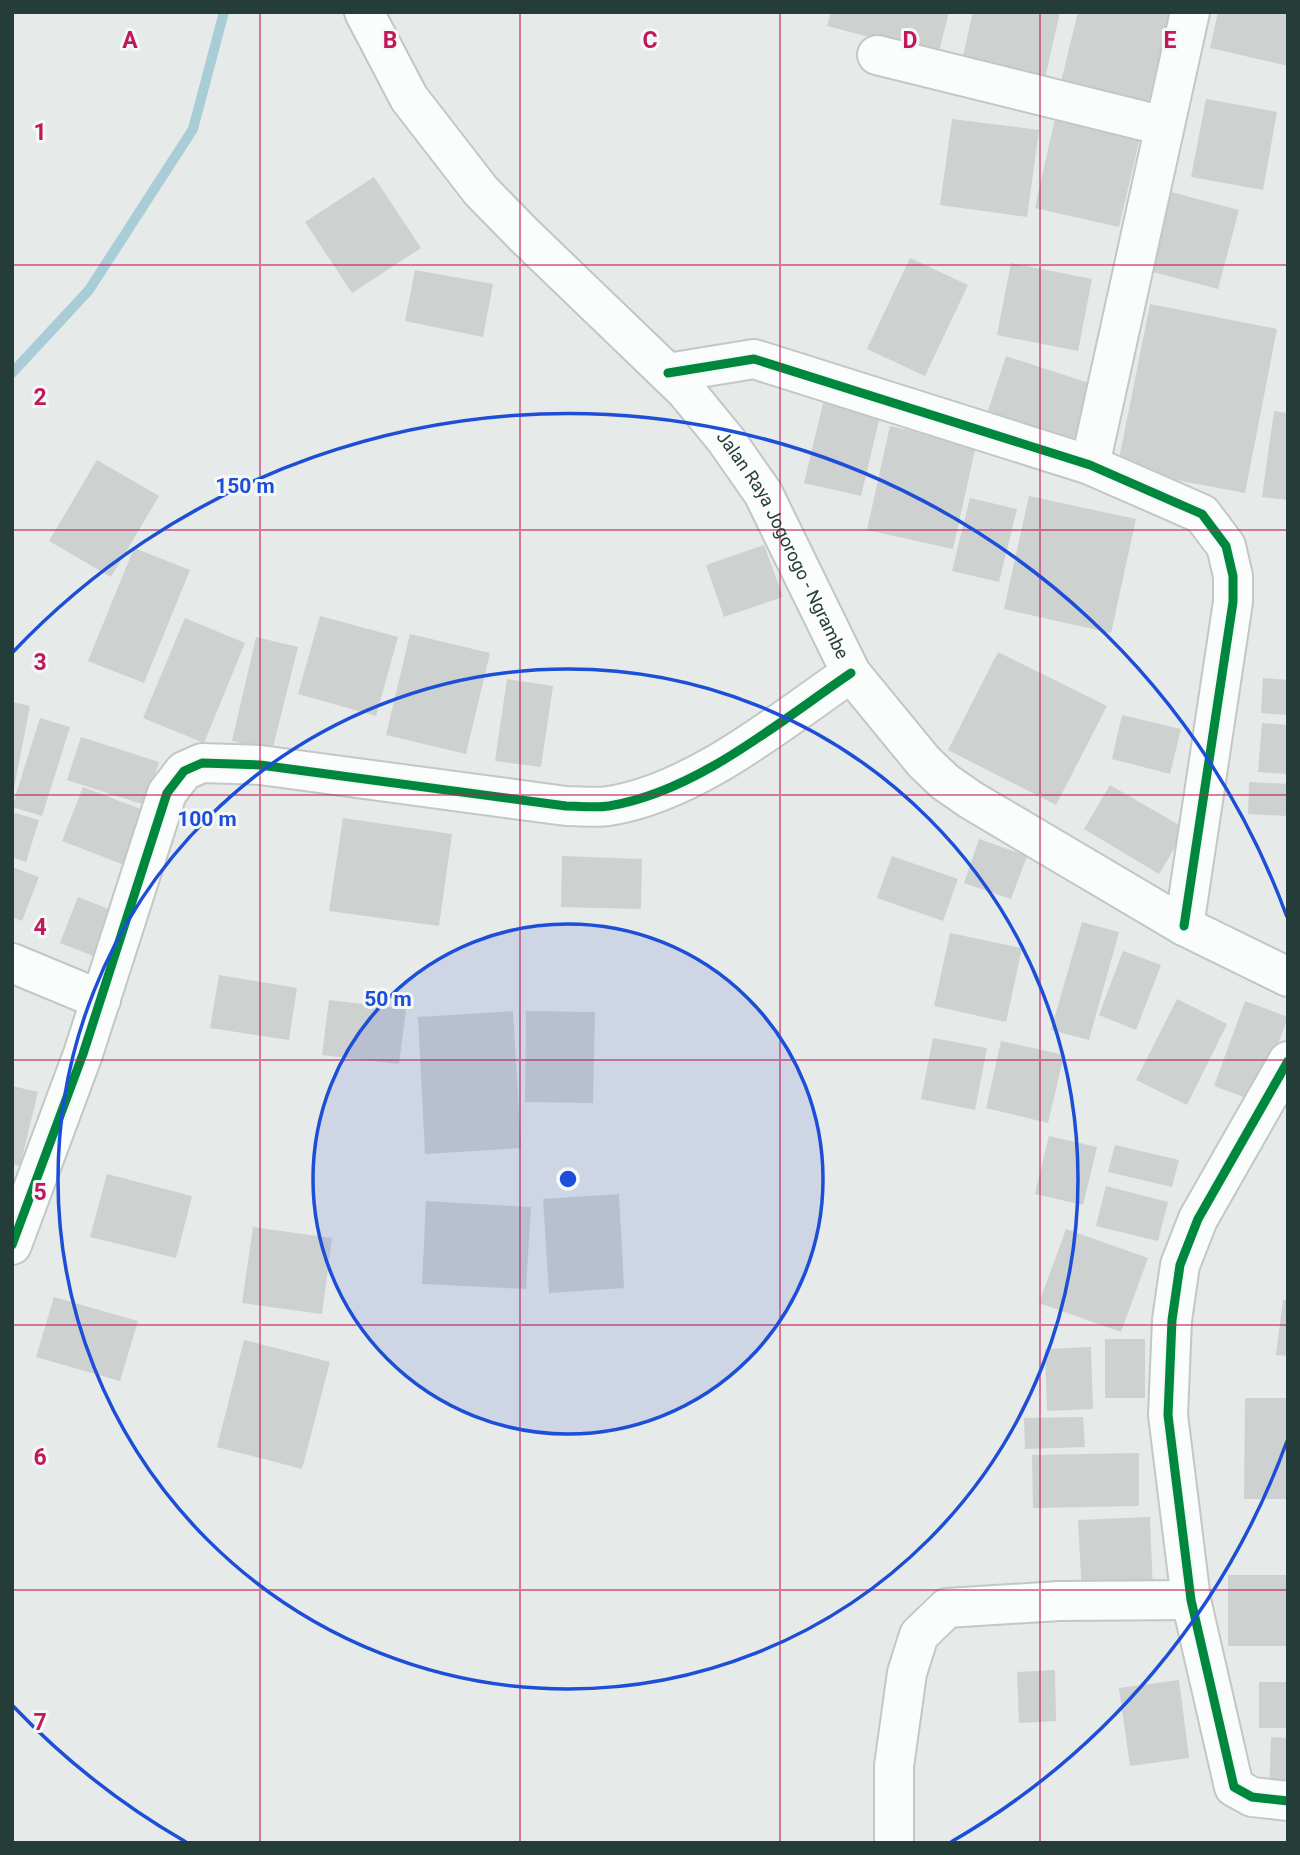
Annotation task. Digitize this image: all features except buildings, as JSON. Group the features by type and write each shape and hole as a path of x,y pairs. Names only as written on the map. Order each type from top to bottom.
{"street":[{"name":"Jalan Raya Jogorogo - Ngrambe","path":"364,12 409,98 481,191 685,390 726,440 763,493 851,673 924,762 945,782 971,800 1184,926 1288,977"},
{"path":"1090,465 1190,12"},
{"path":"877,55 1164,126"},
{"path":"668,373 754,359 1090,465 1202,514 1226,546 1233,576 1233,602 1184,926"},
{"path":"12,1245 83,1054 167,793 184,771 202,763 260,765 566,806 607,806 649,796 706,771 851,673"},
{"path":"12,963 101,1000"},
{"path":"1288,1060 1198,1219 1180,1265 1172,1320 1168,1415 1191,1600 1234,1787 1252,1797 1288,1801"},
{"path":"894,1843 894,1766 907,1673 919,1635 947,1608 1059,1601 1191,1600"}],"waterway":[{"path":"12,373 89,290 193,129 224,12"}],"cycle path":[{"path":"668,373 754,359 1090,465 1202,514 1226,546 1233,576 1233,602 1184,926"},
{"path":"12,1245 83,1054 167,793 184,771 202,763 260,765 566,806 609,806 641,798 705,771 766,733 851,673"},
{"path":"1288,1061 1198,1219 1180,1265 1172,1320 1168,1415 1191,1600 1234,1787 1252,1797 1288,1801"}]}
